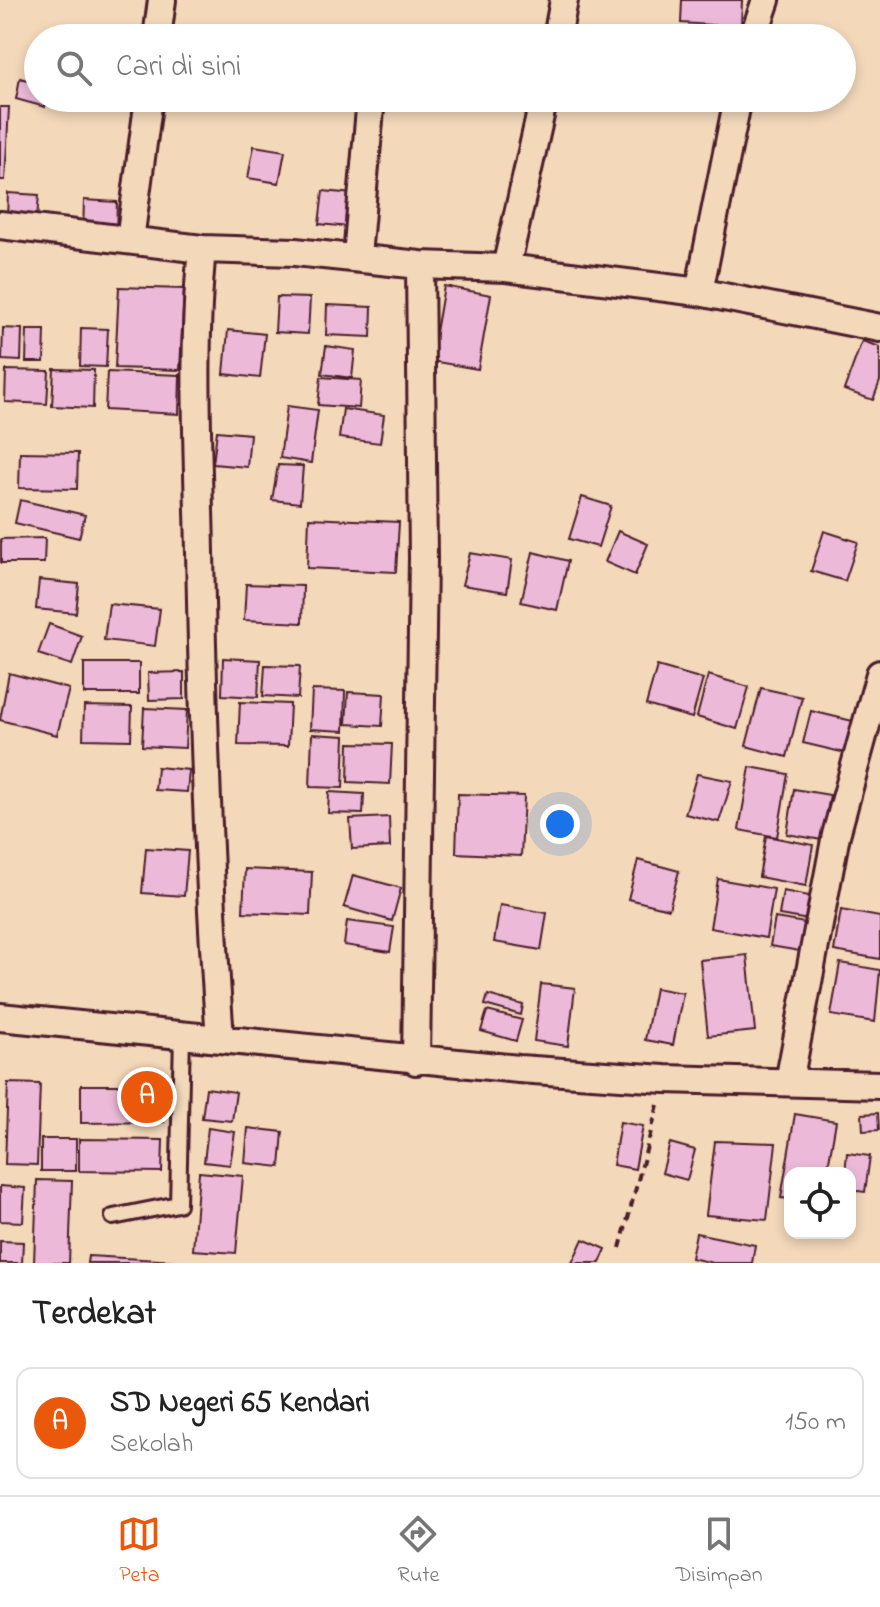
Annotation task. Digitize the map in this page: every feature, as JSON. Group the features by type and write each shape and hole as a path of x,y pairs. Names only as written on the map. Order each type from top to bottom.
{"street":[{"path":"159,24 162,0"},
{"path":"560,24 564,0"},
{"path":"758,24 766,0"},
{"path":"130,240 147,112"},
{"path":"357,256 370,112"},
{"path":"506,268 541,112"},
{"path":"699,292 735,112"},
{"path":"0,225 202,249 357,256 420,265 506,268 699,292 880,328"},
{"path":"202,249 196,364 203,695 209,892 220,1038"},
{"path":"416,1061 423,558 420,265"},
{"path":"789,1082 836,835 880,674"},
{"path":"0,1017 416,1061 665,1079 880,1085"}],"lane":[{"path":"113,1217 178,1204 182,1035"}],"path":[{"path":"620,1248 665,1079"}],"building":[{"path":"682,0 742,0 741,24 681,23"},
{"path":"20,78 24,79 24,101 16,99"},
{"path":"0,107 9,107 5,180 0,180"},
{"path":"254,146 285,151 279,183 248,178"},
{"path":"323,191 353,194 350,227 319,224"},
{"path":"8,193 39,195 37,218 7,217"},
{"path":"84,200 117,202 116,234 83,233"},
{"path":"444,286 491,295 478,369 431,361"},
{"path":"119,287 184,289 180,370 115,368"},
{"path":"277,297 310,298 308,334 275,332"},
{"path":"327,305 372,307 371,337 326,335"},
{"path":"3,328 22,329 21,361 2,360"},
{"path":"81,328 108,329 106,367 80,366"},
{"path":"27,330 45,330 44,362 26,362"},
{"path":"228,330 265,334 260,378 224,374"},
{"path":"862,341 880,347 880,381 873,400 844,390"},
{"path":"326,346 355,350 352,378 322,374"},
{"path":"54,369 94,370 93,408 52,406"},
{"path":"6,370 49,371 47,404 5,402"},
{"path":"107,372 180,375 179,414 105,410"},
{"path":"321,377 361,380 359,408 318,405"},
{"path":"287,406 318,410 311,463 280,458"},
{"path":"343,409 384,415 380,443 339,438"},
{"path":"217,431 250,434 247,467 213,464"},
{"path":"20,452 78,453 77,489 19,488"},
{"path":"278,465 303,466 300,503 272,500"},
{"path":"582,497 611,506 598,547 569,539"},
{"path":"20,500 85,515 79,538 15,523"},
{"path":"309,518 399,522 396,572 307,568"},
{"path":"618,531 648,544 635,575 605,562"},
{"path":"824,531 858,542 845,581 811,571"},
{"path":"45,538 44,563 1,563 1,539"},
{"path":"533,552 568,561 557,610 521,602"},
{"path":"470,553 512,560 507,592 462,585"},
{"path":"39,580 79,584 76,613 36,609"},
{"path":"246,584 303,586 302,623 244,620"},
{"path":"109,604 160,609 155,646 104,640"},
{"path":"49,624 82,636 72,665 38,654"},
{"path":"223,658 260,660 258,697 222,695"},
{"path":"84,663 139,663 139,694 84,694"},
{"path":"265,665 300,666 298,698 263,696"},
{"path":"657,666 703,679 692,718 646,705"},
{"path":"184,672 184,699 149,700 148,673"},
{"path":"9,673 69,689 57,735 0,720"},
{"path":"708,675 749,687 737,729 697,717"},
{"path":"761,688 802,697 787,757 746,746"},
{"path":"312,690 345,691 344,731 310,729"},
{"path":"348,692 384,694 382,726 346,724"},
{"path":"240,702 290,704 288,746 238,745"},
{"path":"84,706 132,707 131,740 83,739"},
{"path":"144,708 187,710 185,748 142,746"},
{"path":"811,711 861,723 854,755 803,743"},
{"path":"312,734 345,736 343,788 310,787"},
{"path":"349,743 392,744 390,784 348,782"},
{"path":"157,767 189,770 187,792 155,790"},
{"path":"750,767 788,774 777,837 739,830"},
{"path":"697,774 732,781 719,822 685,814"},
{"path":"794,789 830,795 822,840 787,834"},
{"path":"329,792 364,794 363,814 328,813"},
{"path":"458,794 524,796 521,856 456,853"},
{"path":"389,817 390,847 352,849 350,819"},
{"path":"766,836 813,845 806,886 759,877"},
{"path":"146,848 188,851 184,896 142,893"},
{"path":"638,860 679,871 669,909 628,899"},
{"path":"245,869 312,872 310,915 243,912"},
{"path":"353,875 401,888 392,921 344,907"},
{"path":"718,879 774,889 766,938 710,928"},
{"path":"783,891 814,897 809,920 779,915"},
{"path":"500,905 547,913 541,950 494,942"},
{"path":"841,910 880,917 880,959 834,951"},
{"path":"775,918 811,924 806,952 770,946"},
{"path":"347,921 394,927 390,952 344,945"},
{"path":"747,955 755,1031 708,1036 700,960"},
{"path":"840,963 880,970 875,1022 831,1015"},
{"path":"541,984 575,988 568,1046 534,1041"},
{"path":"655,988 683,993 673,1045 645,1040"},
{"path":"488,995 523,1005 521,1015 485,1005"},
{"path":"487,1011 522,1020 516,1041 481,1031"},
{"path":"8,1083 40,1084 37,1165 5,1164"},
{"path":"81,1085 164,1085 164,1122 81,1123"},
{"path":"206,1088 236,1092 232,1121 202,1118"},
{"path":"878,1113 879,1130 863,1131 862,1114"},
{"path":"795,1114 836,1121 828,1167 786,1167"},
{"path":"620,1122 643,1126 635,1169 613,1165"},
{"path":"208,1128 235,1132 230,1165 204,1162"},
{"path":"248,1128 283,1132 280,1167 245,1163"},
{"path":"41,1139 76,1139 76,1171 41,1171"},
{"path":"79,1139 163,1140 162,1172 79,1171"},
{"path":"715,1141 776,1143 767,1220 706,1215"},
{"path":"670,1143 695,1150 687,1180 662,1173"},
{"path":"847,1153 870,1156 865,1192 856,1191 856,1167 846,1167"},
{"path":"199,1172 243,1176 236,1253 193,1250"},
{"path":"37,1180 72,1181 69,1263 34,1263"},
{"path":"0,1186 25,1188 23,1222 0,1221"},
{"path":"696,1233 755,1245 752,1263 713,1263 691,1258"},
{"path":"583,1239 606,1249 600,1263 572,1263"},
{"path":"0,1241 23,1242 22,1263 0,1263"},
{"path":"88,1256 176,1261 176,1263 87,1263"}],"place":[{"name":"SD Negeri 65 Kendari","path":"147,1097"}]}
